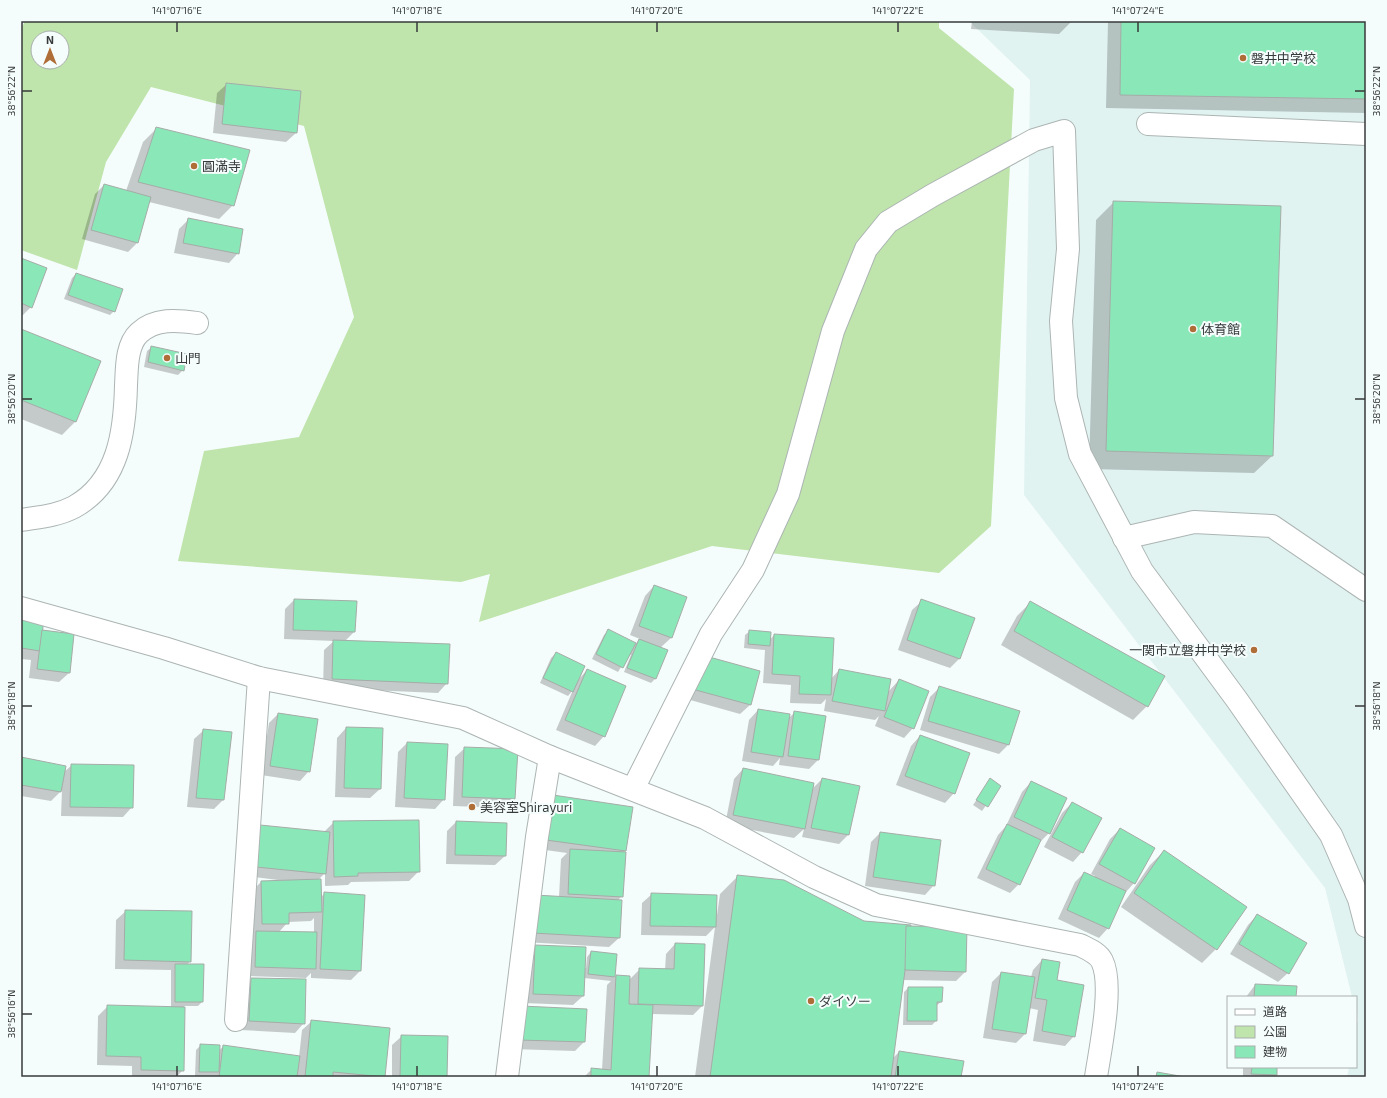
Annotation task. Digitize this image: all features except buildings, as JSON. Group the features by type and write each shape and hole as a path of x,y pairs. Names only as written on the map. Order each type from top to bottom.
{"street":[{"path":"1148,124 1366,134"},
{"path":"633,789 711,634 753,570 788,494 833,331 866,249 888,222 933,195 1034,140 1064,131 1068,249 1061,322 1066,398 1080,454 1142,571 1237,700 1331,835 1359,899 1366,926"},
{"path":"21,520 53,515 73,507 90,495 104,480 121,442 125,412 127,362 130,349 138,334 154,324 169,320 197,323"},
{"path":"1124,538 1194,522 1272,526 1366,590"},
{"path":"21,608 164,648 259,678 463,718 550,757 705,818 814,877 876,905 1080,945 1092,951 1102,960 1106,985 1104,1018 1096,1077"},
{"path":"236,1020 259,678"},
{"path":"507,1077 537,837 550,757"}],"shaded area":[{"name":"一関市立磐井中学校","path":"969,21 1366,21 1366,1077 1347,1077 1349,1068 1357,1068 1357,996 1352,996 1325,888 1024,495 1030,80"}],"green space":[{"path":"25,21 939,21 939,28 1014,89 991,526 939,573 712,546 479,622 490,574 461,582 178,561 204,451 299,437 354,317 304,126 151,87 106,162 77,270 21,250 21,29"}],"place":[{"name":"磐井中学校","path":"1243,58"},
{"name":"圓滿寺","path":"194,166"},
{"name":"体育館","path":"1193,329"},
{"name":"山門","path":"167,358"},
{"name":"一関市立磐井中学校","path":"1254,650"},
{"name":"美容室Shirayuri","path":"472,807"},
{"name":"ダイソー","path":"811,1001"}]}
